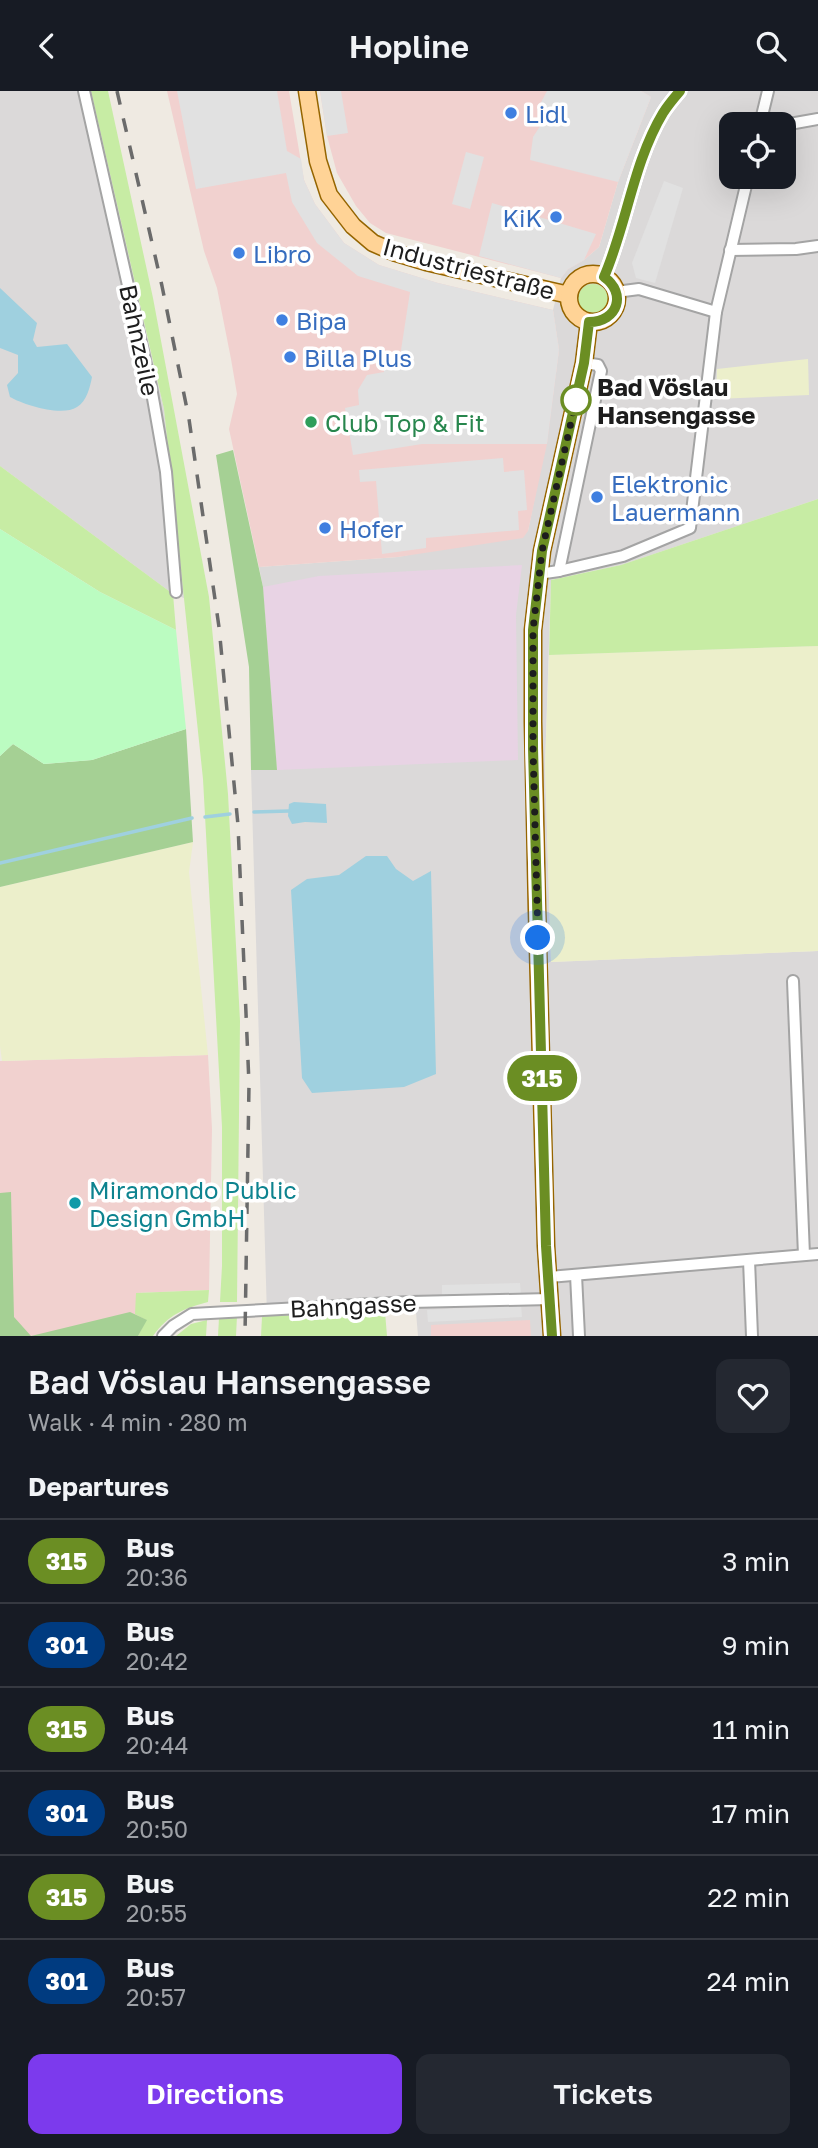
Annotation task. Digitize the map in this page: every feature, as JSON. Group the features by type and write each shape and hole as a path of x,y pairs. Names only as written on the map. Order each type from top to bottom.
{"main road":[{"name":"Industriestraße","path":"307,91 318,161 329,195 353,226 373,243 426,262 569,295"},
{"path":"597,274 604,277 617,292 615,308 611,314 597,322 589,322 571,309 569,295 576,281 583,276 597,274"},
{"path":"552,1336 533,748 533,630 538,574 584,363 589,322"}],"street":[{"name":"Bahnzeile","path":"84,91 153,399 166,472 176,592"},
{"path":"604,277 650,141 663,113 680,91"},
{"path":"763,112 768,91"},
{"path":"796,123 818,118"},
{"path":"538,574 623,556 690,528 716,312 745,189"},
{"path":"730,250 818,246"},
{"path":"617,292 639,289 716,312"},
{"path":"559,571 601,371 598,365 584,363"},
{"path":"793,981 804,1255"},
{"path":"548,1277 818,1254"},
{"path":"749,1260 752,1336"},
{"path":"576,1275 579,1336"},
{"name":"Bahngasse","path":"163,1336 192,1314 410,1302 550,1299"}],"shaded area":[{"path":"0,91 91,91 164,409 184,598 173,594 0,466"},
{"path":"167,91 289,91 304,180 315,204 344,243 379,265 438,283 553,310 559,350 547,444 528,531 523,538 398,557 259,567 229,429 237,394 231,359 217,288 204,251"},
{"path":"177,91 277,91 287,151 301,159 304,180 315,204 344,243 379,265 438,283 553,310 559,350 547,444 422,444 353,455 345,408 359,405 358,390 367,375 384,372 384,366 399,363 410,292 358,276 317,243 292,202 286,173 196,189"},
{"path":"320,91 641,91 651,97 618,182 599,247 568,269 561,278 386,233 370,223 356,206 337,173 327,136"},
{"path":"320,91 341,91 348,133 327,136"},
{"path":"547,91 641,91 651,97 618,182 530,160 533,137 546,117 537,110"},
{"path":"641,91 818,91 818,499 621,565 551,580 545,766 551,962 818,951 818,1336 418,1336 416,1312 267,1316 251,770 277,770 263,587 259,567 398,557 528,531 548,432 559,350 553,310 561,278 568,269 599,247 618,182 651,97"},
{"path":"466,152 484,157 470,209 452,204"},
{"path":"664,181 683,188 655,283 636,278 632,263"},
{"path":"492,203 596,234 584,260 568,269 561,278 479,256"},
{"path":"503,458 504,472 524,470 527,510 518,511 519,530 426,538 426,548 382,554 376,481 360,482 359,470"},
{"path":"522,565 516,615 518,760 277,770 263,587 319,576"},
{"path":"208,1055 212,1129 209,1290 136,1293 147,1320 138,1336 0,1336 0,1061"},
{"path":"520,1283 521,1295 442,1297 442,1285"},
{"path":"521,1305 522,1317 428,1322 427,1310"},
{"path":"530,1320 531,1336 431,1336 431,1325"}],"green space":[{"path":"91,91 108,91 153,298 209,597 228,794 240,1021 237,1302 220,1302 222,1127 203,779 164,409"},
{"path":"593,284 604,288 608,299 604,310 593,314 582,310 578,299 582,288"},
{"path":"808,359 809,395 716,399 717,369"},
{"path":"233,450 263,587 277,770 251,770 249,667 216,455"},
{"path":"0,466 173,594 176,630 100,592 0,529"},
{"path":"818,499 818,646 549,655 551,580 621,565"},
{"path":"0,529 100,592 176,630 186,729 92,760 44,764 13,744 0,756"},
{"path":"818,646 818,951 551,962 545,766 549,655"},
{"path":"186,729 193,842 0,887 0,756 13,744 44,764 92,760"},
{"path":"193,842 189,872 208,1055 2,1061 0,887"},
{"path":"11,1192 14,1317 31,1336 0,1336 0,1193"},
{"path":"209,1290 208,1302 177,1313 153,1336 138,1336 146,1320 135,1314 136,1293"},
{"path":"130,1312 147,1320 138,1336 31,1336"},
{"path":"385,1312 387,1336 261,1336 262,1317 267,1316"},
{"path":"237,1316 236,1336 218,1336 219,1318"},
{"path":"207,1320 206,1336 176,1336 191,1324"}],"water":[{"path":"0,288 37,323 33,340 37,347 67,344 92,377 86,398 77,407 62,411 53,410 10,397 7,385 18,373 18,355 0,348"},
{"path":"289,804 326,804 327,823 292,824 288,816"},
{"path":"366,856 387,856 396,869 413,881 431,871 436,1074 404,1087 312,1093 302,1078 291,890 307,879 339,875"}],"waterway":[{"path":"254,812 289,811"},
{"path":"205,817 230,814"},
{"path":"0,863 192,818"}],"railway":[{"path":"117,91 162,286 189,419 219,627 238,825 249,1084 245,1336"}],"bus line":[{"name":"315","path":"552,1336 546,1246 533,748 533,630 538,574 584,363 589,322 604,319 615,308 617,292 604,277 650,141 663,113 680,91"}],"place":[{"name":"Lidl","path":"511,113"},
{"name":"KiK","path":"556,217"},
{"name":"Libro","path":"239,253"},
{"name":"Bipa","path":"282,320"},
{"name":"Billa Plus","path":"290,357"},
{"name":"Bad Vöslau Hansengasse","path":"576,400"},
{"name":"Club Top & Fit","path":"311,422"},
{"name":"Elektronic Lauermann","path":"597,497"},
{"name":"Hofer","path":"325,528"},
{"name":"Miramondo Public Design GmbH","path":"75,1203"}],"route":[{"path":"538,938 533,630 542,551 576,400"}]}
